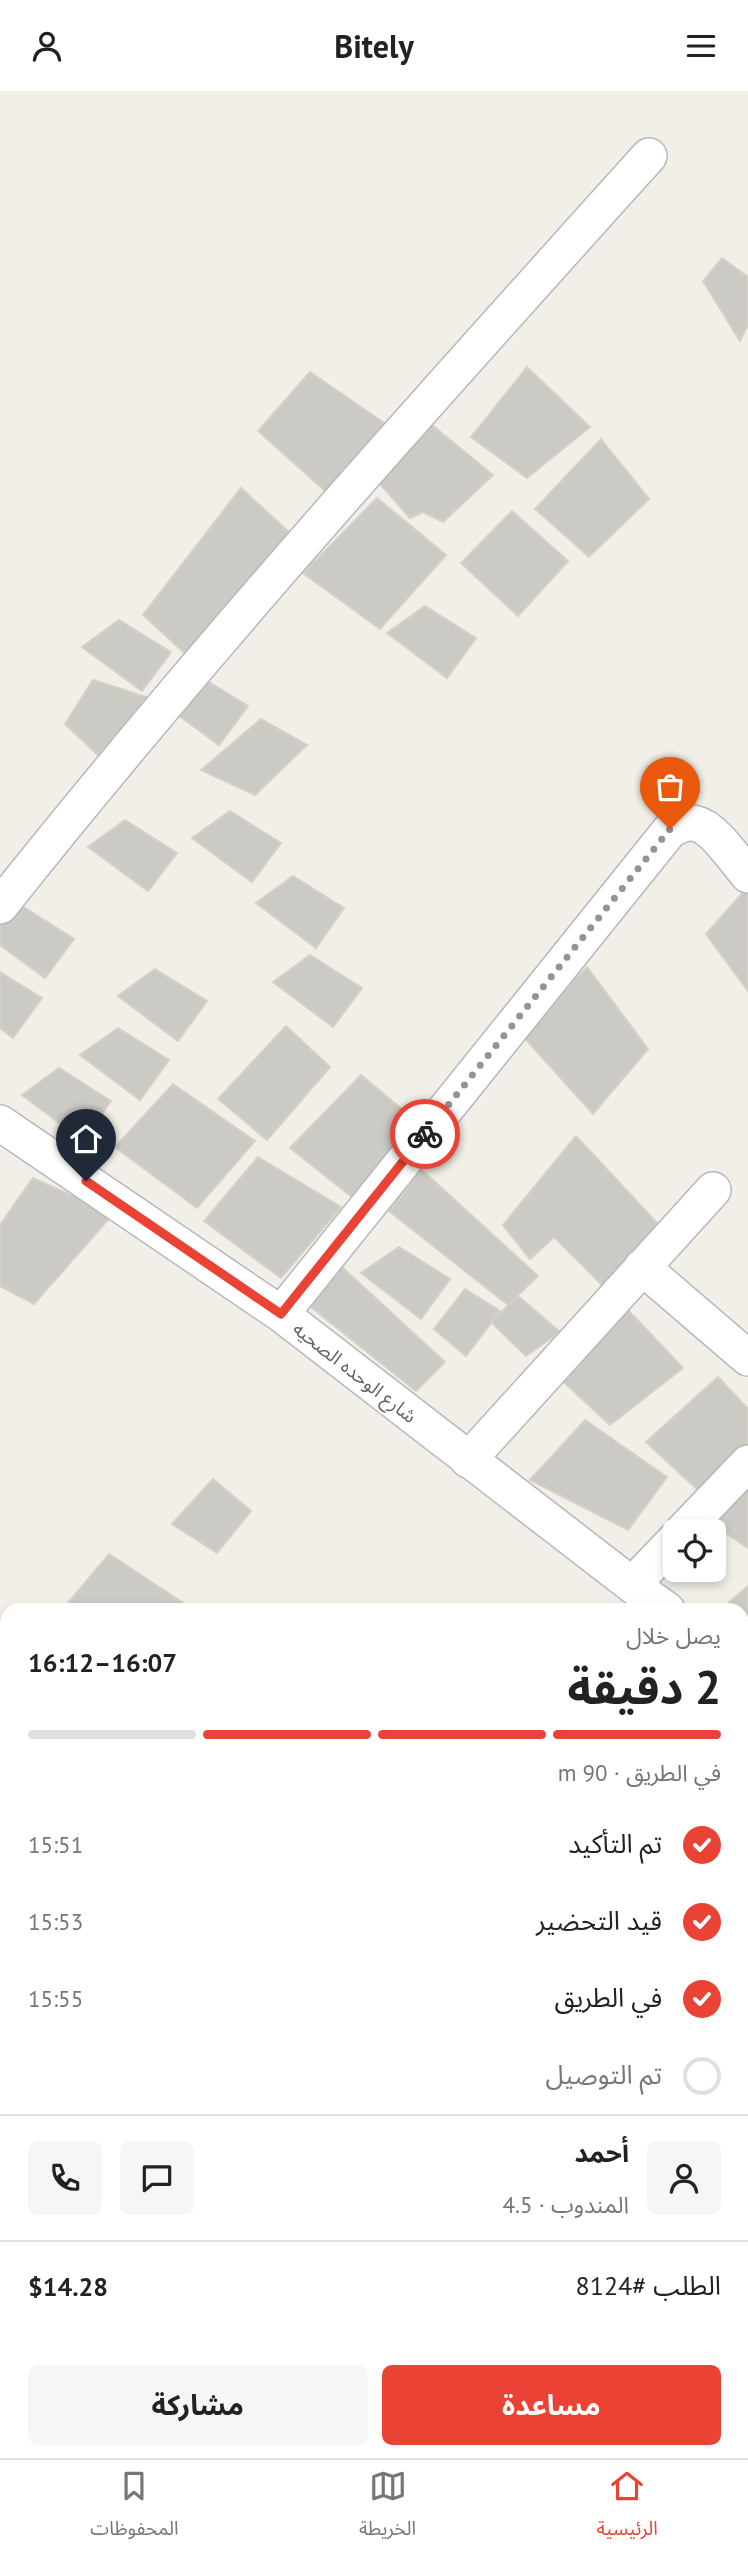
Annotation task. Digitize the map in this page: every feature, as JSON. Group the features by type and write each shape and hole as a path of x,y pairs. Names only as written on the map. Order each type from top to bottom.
{"street":[{"path":"0,906 302,544 649,156"},
{"path":"281,1314 670,829 683,824 697,824 711,832 748,875"},
{"name":"شارع الوحده الصحيه","path":"0,1122 281,1314 657,1603"},
{"path":"468,1460 713,1190"},
{"path":"642,1267 748,1358"},
{"path":"694,1519 748,1463"},
{"path":"632,1585 663,1553"}],"building":[{"path":"722,258 748,277 748,325 740,341 703,281"},
{"path":"527,367 590,427 527,478 471,437"},
{"path":"310,372 400,434 333,498 258,431"},
{"path":"427,421 493,475 443,522 423,512 410,518 372,475"},
{"path":"601,439 649,499 589,557 535,509"},
{"path":"241,488 302,544 205,672 143,615"},
{"path":"377,498 446,555 380,629 303,573"},
{"path":"512,511 568,561 518,616 461,563"},
{"path":"425,606 476,638 447,678 387,633"},
{"path":"119,620 171,652 142,691 82,647"},
{"path":"196,674 248,706 219,745 159,701"},
{"path":"93,680 159,701 113,769 65,724"},
{"path":"261,719 307,745 255,795 201,770"},
{"path":"230,811 281,843 252,882 192,838"},
{"path":"125,820 177,853 148,891 88,847"},
{"path":"293,876 344,908 316,948 256,903"},
{"path":"746,889 748,893 748,991 706,934"},
{"path":"22,906 74,939 45,978 0,945 0,923"},
{"path":"310,955 362,988 333,1027 273,982"},
{"path":"587,967 648,1049 593,1114 521,1034"},
{"path":"155,969 207,1001 178,1041 118,996"},
{"path":"0,972 42,998 13,1038 0,1028"},
{"path":"286,1026 330,1067 267,1140 218,1099"},
{"path":"118,1028 169,1060 140,1100 80,1055"},
{"path":"59,1068 111,1101 82,1140 22,1095"},
{"path":"361,1075 428,1131 366,1208 290,1148"},
{"path":"173,1084 255,1141 197,1208 115,1147"},
{"path":"576,1136 658,1224 604,1287 554,1237 530,1259 503,1225"},
{"path":"258,1157 341,1207 281,1278 204,1221"},
{"path":"422,1170 538,1276 508,1305 389,1211"},
{"path":"33,1178 113,1214 34,1304 0,1286 0,1225"},
{"path":"399,1247 450,1279 421,1319 361,1273"},
{"path":"330,1256 445,1362 416,1391 297,1296"},
{"path":"465,1289 500,1311 466,1356 434,1329"},
{"path":"518,1296 560,1332 526,1356 491,1322"},
{"path":"627,1309 683,1368 610,1425 555,1374"},
{"path":"718,1377 748,1409 748,1456 701,1493 646,1442"},
{"path":"585,1420 667,1477 628,1530 530,1480"},
{"path":"213,1479 251,1511 217,1553 172,1524"},
{"path":"741,1487 748,1491 748,1548 726,1533 726,1519 710,1519"},
{"path":"109,1554 183,1603 68,1603"},
{"path":"748,1586 748,1603 728,1603"}],"way so far":[{"path":"425,1134 670,829"}],"route":[{"path":"86,1181 281,1314 425,1134"}]}
